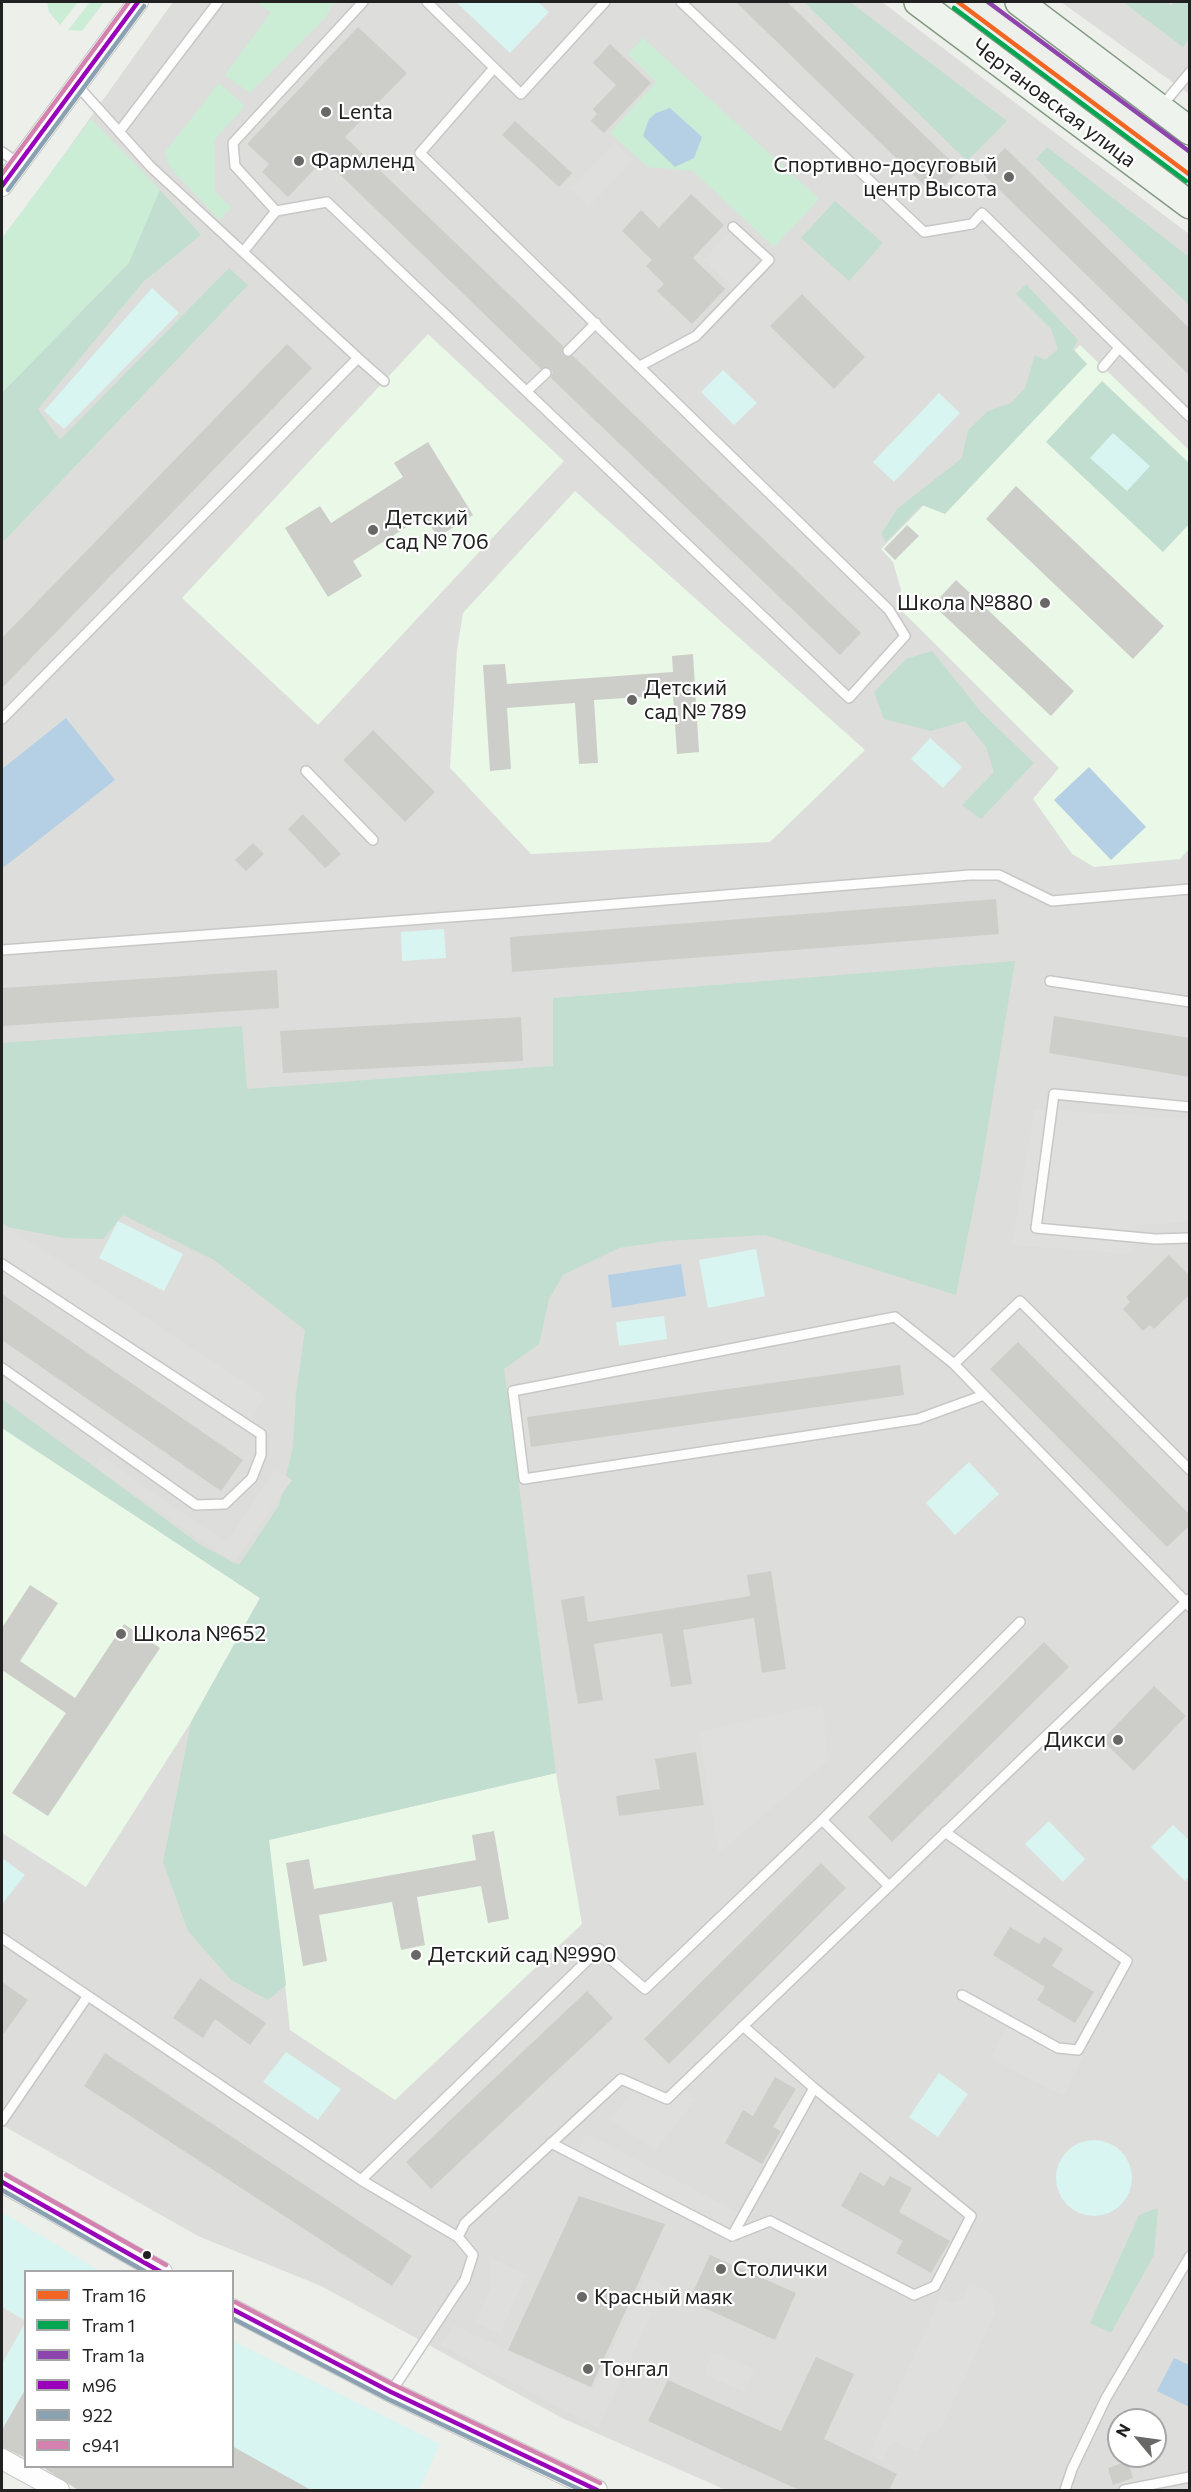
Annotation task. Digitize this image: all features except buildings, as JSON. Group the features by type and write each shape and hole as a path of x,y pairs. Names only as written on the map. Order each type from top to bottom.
{"main road":[{"name":"Чертановская улица","path":"918,2 1190,205"},
{"path":"1019,2 1190,131"}],"street":[{"path":"2,186 138,2"},
{"path":"2,2182 160,2270"},
{"path":"234,2310 391,2392 597,2490"},
{"path":"2,2459 59,2490"}],"lane":[{"path":"119,132 218,2"},
{"path":"276,211 235,166 233,143 363,2"},
{"path":"427,2 521,94 605,2"},
{"path":"681,2 924,232 972,224 982,213 1190,417"},
{"path":"243,252 276,211 327,202 849,698 905,636 889,610 420,153 494,68"},
{"path":"1160,108 1190,72"},
{"path":"76,84 151,167 384,381"},
{"path":"2,152 18,163"},
{"path":"640,366 696,336 769,260 733,227"},
{"path":"568,351 596,323"},
{"path":"1103,367 1119,348"},
{"path":"2,719 358,358"},
{"path":"527,391 546,373"},
{"path":"306,771 374,840"},
{"path":"2,950 518,912 970,875 999,875 1052,901 1190,889"},
{"path":"1050,981 1190,1002"},
{"path":"1190,1107 1054,1094 1035,1228 1155,1239 1190,1238"},
{"path":"2,1264 261,1434 261,1455 252,1478 225,1504 196,1505 2,1368"},
{"path":"954,1364 1020,1301 1190,1470"},
{"path":"458,2237 465,2223 621,2079 667,2099 1188,1603 954,1364 895,1317 513,1391 524,1479 918,1419 984,1395"},
{"path":"361,2180 599,1949 645,1989 822,1820 1020,1622"},
{"path":"822,1820 889,1886"},
{"path":"945,1832 1127,1961 1078,2050 1058,2048 962,1995"},
{"path":"2,1938 361,2180 458,2237 473,2255 465,2280 391,2392"},
{"path":"2,2121 87,1997"},
{"path":"551,2143 732,2236 770,2222 914,2295 935,2286 971,2216 814,2088 743,2026"},
{"path":"732,2236 814,2088"},
{"path":"1065,2490 1072,2469 1106,2398 1190,2256"},
{"path":"1124,2490 1190,2477"}],"shaded area":[{"path":"173,2 882,2 1189,234 1189,2490 726,2490 562,2418 321,2286 198,2236 2,2125 2,241"},
{"path":"456,2 538,2 549,12 510,53"},
{"path":"804,2 850,2 1007,121 967,161"},
{"path":"1061,2 1189,2 1189,94"},
{"path":"1123,2 1166,2 1171,6 1175,2 1189,2 1189,39 1183,47"},
{"path":"670,108 702,137 694,158 675,167 643,136 649,119 656,113"},
{"path":"614,142 633,160 589,207 570,189"},
{"path":"1047,147 1189,257 1189,305 1036,159"},
{"path":"160,190 201,235 143,282 38,409 60,440 229,268 248,285 2,543 2,393 129,263"},
{"path":"835,201 883,243 849,281 801,238"},
{"path":"734,227 769,260 737,293 703,260"},
{"path":"1026,284 1078,340 1073,349 1087,364 945,514 922,505 886,542 881,534 897,509 962,458 968,430 988,411 1011,403 1025,388 1035,355 1045,360 1058,349 1051,329 1016,294"},
{"path":"152,288 179,313 64,429 44,411"},
{"name":"Детский сад № 706","path":"428,334 564,461 318,725 182,598"},
{"name":"Школа №880","path":"1080,345 1189,450 1190,848 1180,859 1094,867 1072,854 1033,799 1059,768 900,609 901,590 893,562 881,549"},
{"path":"723,370 757,403 734,425 701,392"},
{"path":"1102,381 1189,463 1189,524 1163,552 1046,442"},
{"path":"939,393 960,413 894,482 873,462"},
{"path":"1113,433 1150,466 1127,491 1090,458"},
{"name":"Детский сад № 789","path":"575,491 865,750 770,842 531,854 450,768 457,650 463,613"},
{"path":"932,651 981,712 1034,763 981,819 962,805 994,772 986,747 965,721 931,731 884,719 874,692 906,659"},
{"path":"66,718 115,780 4,867 2,864 2,769"},
{"path":"930,738 962,767 943,788 911,759"},
{"path":"1089,767 1146,827 1111,860 1054,800"},
{"path":"444,929 446,958 402,961 401,932"},
{"path":"1015,961 980,1175 956,1295 765,1235 666,1241 619,1248 563,1275 549,1299 539,1344 504,1369 556,1773 269,1840 286,1985 268,2000 231,1980 188,1931 163,1862 191,1722 260,1598 2,1428 2,1399 199,1544 239,1565 279,1505 293,1447 296,1393 305,1330 214,1260 123,1215 103,1239 64,1238 2,1226 2,1043 242,1026 247,1089 553,1066 553,998"},
{"path":"1034,1109 1189,1119 1189,1222 1136,1225 1131,1254 1012,1245"},
{"path":"118,1221 183,1254 164,1291 99,1258"},
{"path":"2,1223 266,1396 251,1420 2,1257"},
{"path":"756,1249 765,1296 708,1308 699,1260"},
{"path":"681,1264 686,1296 612,1308 608,1275"},
{"path":"664,1316 667,1339 619,1346 616,1322"},
{"name":"Школа №652","path":"2,1428 260,1598 191,1722 86,1887 2,1833"},
{"path":"101,1456 226,1542 276,1469 292,1480 234,1563 94,1466"},
{"path":"969,1462 999,1494 955,1535 926,1503"},
{"path":"823,1704 828,1761 719,1853 699,1732"},
{"name":"Детский сад №990","path":"556,1773 582,1924 395,2100 290,2030 269,1840"},
{"path":"1049,1821 1085,1859 1063,1882 1025,1844"},
{"path":"1173,1825 1189,1840 1189,1876 1185,1881 1151,1847"},
{"path":"2,1858 25,1875 3,1903 2,1902"},
{"path":"1009,2022 1058,2048 1078,2050 1083,2057 1063,2096 990,2058"},
{"path":"286,2052 341,2089 318,2120 263,2082"},
{"path":"939,2073 968,2094 938,2137 909,2117"},
{"path":"682,2084 695,2100 656,2150 610,2119 637,2087 667,2099"},
{"path":"587,2134 743,2215 732,2236 575,2156"},
{"path":"1094,2140 1108,2143 1121,2151 1129,2164 1132,2178 1129,2192 1121,2205 1108,2213 1094,2216 1080,2213 1067,2205 1059,2192 1056,2178 1059,2164 1067,2151 1080,2143"},
{"path":"1158,2208 1154,2255 1111,2333 1090,2323 1139,2215"},
{"path":"2,2212 98,2270 24,2270 24,2456 2,2444"},
{"path":"491,2257 527,2275 500,2333 475,2323 491,2287"},
{"path":"645,2277 665,2286 598,2428 441,2345 453,2325 593,2390"},
{"path":"970,2283 992,2294 996,2312 938,2434 928,2430 917,2452 893,2441 882,2461 869,2454 940,2298 953,2303 961,2300"},
{"path":"2,2307 24,2320 24,2325 2,2364"},
{"path":"234,2341 440,2444 419,2490 86,2490 44,2468 234,2468"},
{"path":"713,2352 754,2369 744,2392 704,2374"},
{"path":"1174,2358 1189,2365 1189,2407 1157,2391"}],"green space":[{"path":"47,2 78,2 60,25 49,12"},
{"path":"90,2 104,2 82,31 68,30"},
{"path":"256,2 334,2 325,18 250,93 225,75 271,12"},
{"path":"643,38 819,199 774,247 693,171 648,167 610,133 656,82 628,54"},
{"path":"219,83 245,106 214,140 215,191 231,208 219,220 169,166 165,152"},
{"path":"91,119 160,190 129,263 2,393 2,238"}],"tram line":[{"name":"16","path":"958,2 1190,175"},
{"name":"1а","path":"988,2 1190,152"},
{"name":"1","path":"954,8 1186,181"}],"transit line":[{"name":"с941","path":"2,174 129,2"},
{"name":"м96","path":"2,186 138,2"},
{"name":"922","path":"8,190 144,6"},
{"name":"с941","path":"6,2175 166,2265"},
{"name":"м96","path":"2,2182 157,2270"},
{"name":"922","path":"2,2190 142,2270"},
{"name":"с941","path":"235,2302 394,2385 600,2483"},
{"name":"м96","path":"234,2310 391,2392 597,2490"},
{"name":"922","path":"234,2319 388,2399 581,2490"}],"place":[{"name":"Lenta","path":"326,112"},
{"name":"Фармленд","path":"299,161"},
{"name":"Спортивно-досуговый центр Высота","path":"1009,177"},
{"name":"Детский сад № 706","path":"373,530"},
{"name":"Школа №880","path":"1045,603"},
{"name":"Детский сад № 789","path":"632,700"},
{"name":"Школа №652","path":"121,1634"},
{"name":"Дикси","path":"1118,1740"},
{"name":"Детский сад №990","path":"416,1955"},
{"name":"Столички","path":"721,2269"},
{"name":"Красный маяк","path":"582,2297"},
{"name":"Тонгал","path":"588,2369"}]}
